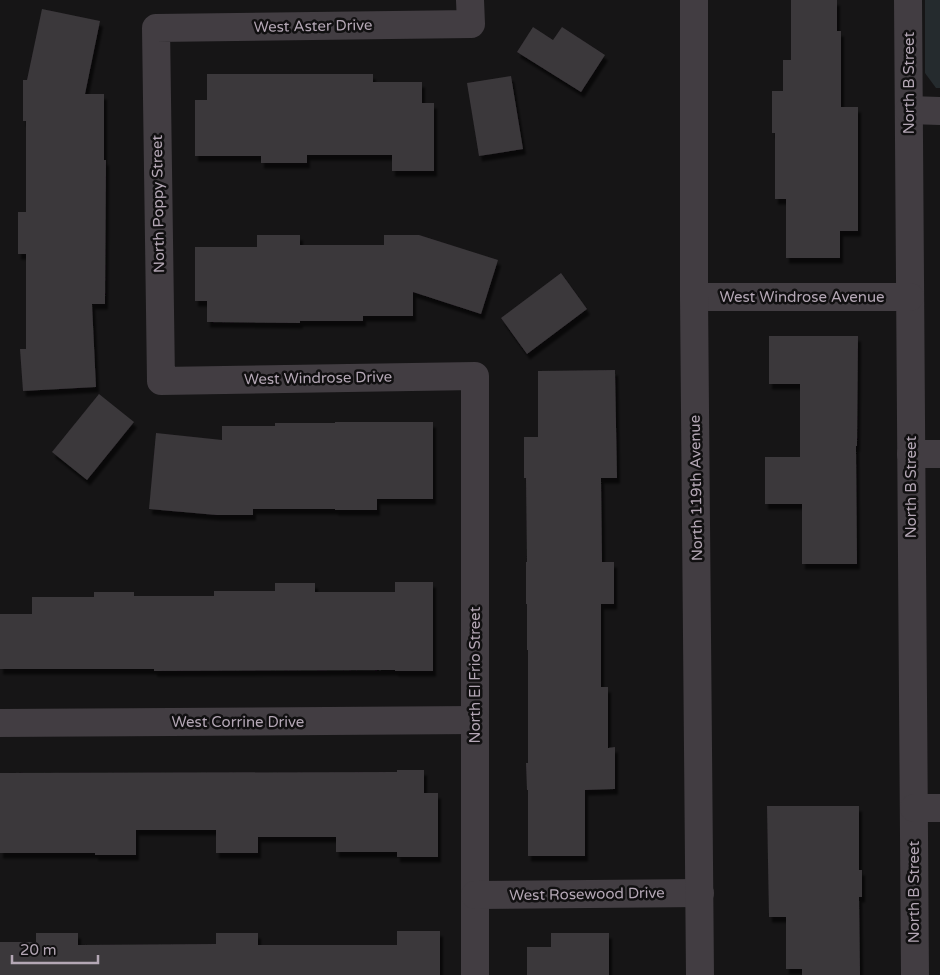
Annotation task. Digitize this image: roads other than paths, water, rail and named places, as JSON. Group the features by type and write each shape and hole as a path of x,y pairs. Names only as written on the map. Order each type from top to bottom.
{"street":[{"name":"North 119th Avenue","path":"694,0 694,297 700,975"},
{"name":"North B Street","path":"908,0 911,454 927,808 914,975"},
{"name":"West Aster Drive","path":"156,28 470,12"},
{"name":"North Poppy Street","path":"156,28 161,381"},
{"path":"909,110 940,110"},
{"name":"West Windrose Avenue","path":"694,297 910,297"},
{"name":"West Windrose Drive","path":"161,381 475,376"},
{"name":"North El Frio Street","path":"475,376 475,975"},
{"path":"911,454 940,454"},
{"name":"West Corrine Drive","path":"0,723 475,720"},
{"name":"West Rosewood Drive","path":"475,895 700,893"}]}
